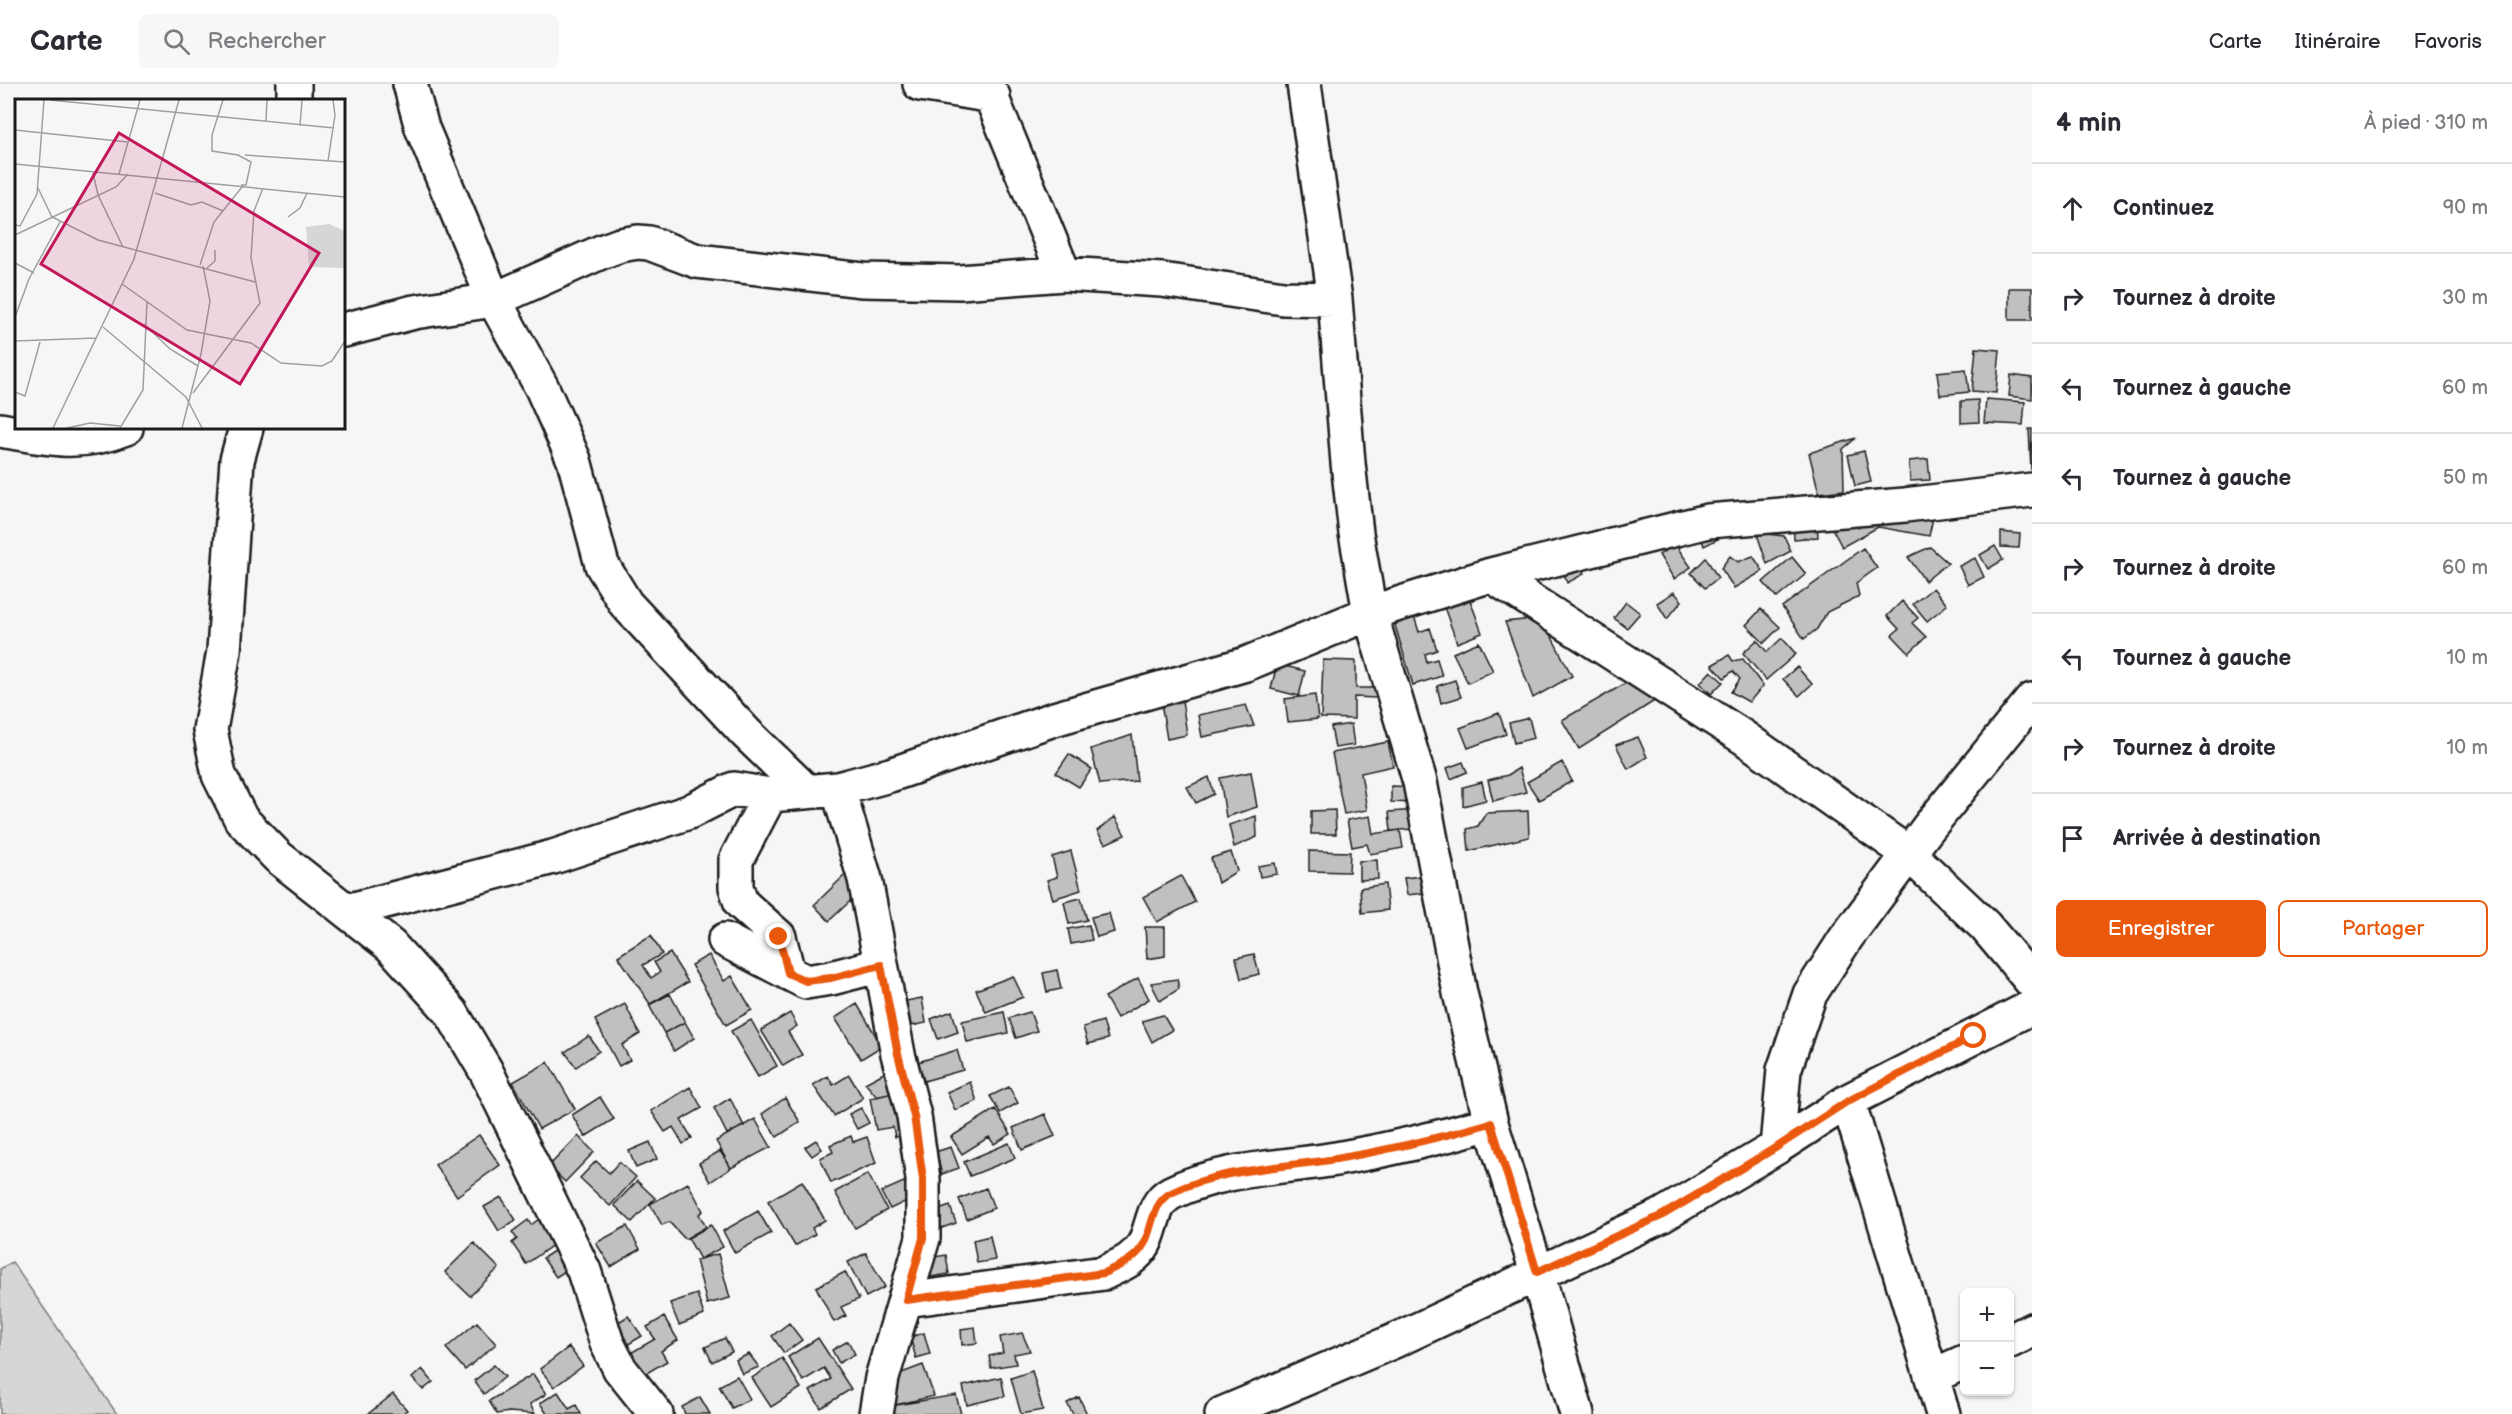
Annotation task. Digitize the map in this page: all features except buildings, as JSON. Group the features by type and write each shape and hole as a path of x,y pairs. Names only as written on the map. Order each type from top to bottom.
{"street":[{"path":"410,84 422,128 494,300 542,388 574,460 602,565 626,604 746,733 806,791"},
{"path":"920,84 989,90 1064,274"},
{"path":"1304,84 1335,299 1348,463 1356,533 1370,613 1420,782 1460,993 1491,1123 1537,1272 1577,1414"},
{"path":"345,330 414,312 494,300 601,252 620,245 638,242 649,243 697,261 863,280 960,282 1064,274 1162,280 1282,298 1335,299"},
{"path":"0,430 68,441 106,436 124,429"},
{"path":"246,429 237,460 224,651 210,730 219,775 241,819 278,857 391,946 452,1012 486,1071 584,1271 607,1343 620,1369 656,1414"},
{"path":"347,911 553,857 689,812 734,789 770,795 838,789 891,775 1054,719 1246,664 1370,613 1491,574 1708,521 1905,505 2032,490"},
{"path":"1491,574 1743,737 1909,855 1985,926 2032,982"},
{"path":"1777,1147 1784,1070 1809,993 1846,938 1909,855 2032,700"},
{"path":"838,789 865,879 898,1054 914,1116 923,1179 923,1238 882,1378 876,1414"},
{"path":"770,795 736,860 736,887 741,903 779,937 788,973"},
{"path":"724,940 806,981 831,978 881,965"},
{"path":"1222,1414 1394,1341 1537,1272 1661,1216 1777,1147 1848,1101 2032,1007"},
{"path":"1848,1101 1943,1414"},
{"path":"906,1300 1104,1273 1131,1260 1144,1243 1154,1213 1169,1194 1211,1179 1273,1166 1333,1160 1418,1144 1491,1123"},
{"path":"2014,1339 2032,1330"},
{"path":"1933,1376 1960,1364"}],"shaded area":[{"path":"12,1262 117,1414 0,1414 0,1269"}],"route":[{"path":"779,937 788,973 806,981 831,978 881,965 898,1054 914,1116 923,1179 923,1238 906,1300 1104,1273 1131,1260 1144,1243 1154,1213 1169,1194 1211,1179 1273,1166 1333,1160 1418,1144 1491,1123 1537,1272 1661,1216 1777,1147 1848,1101 1974,1036"}]}
